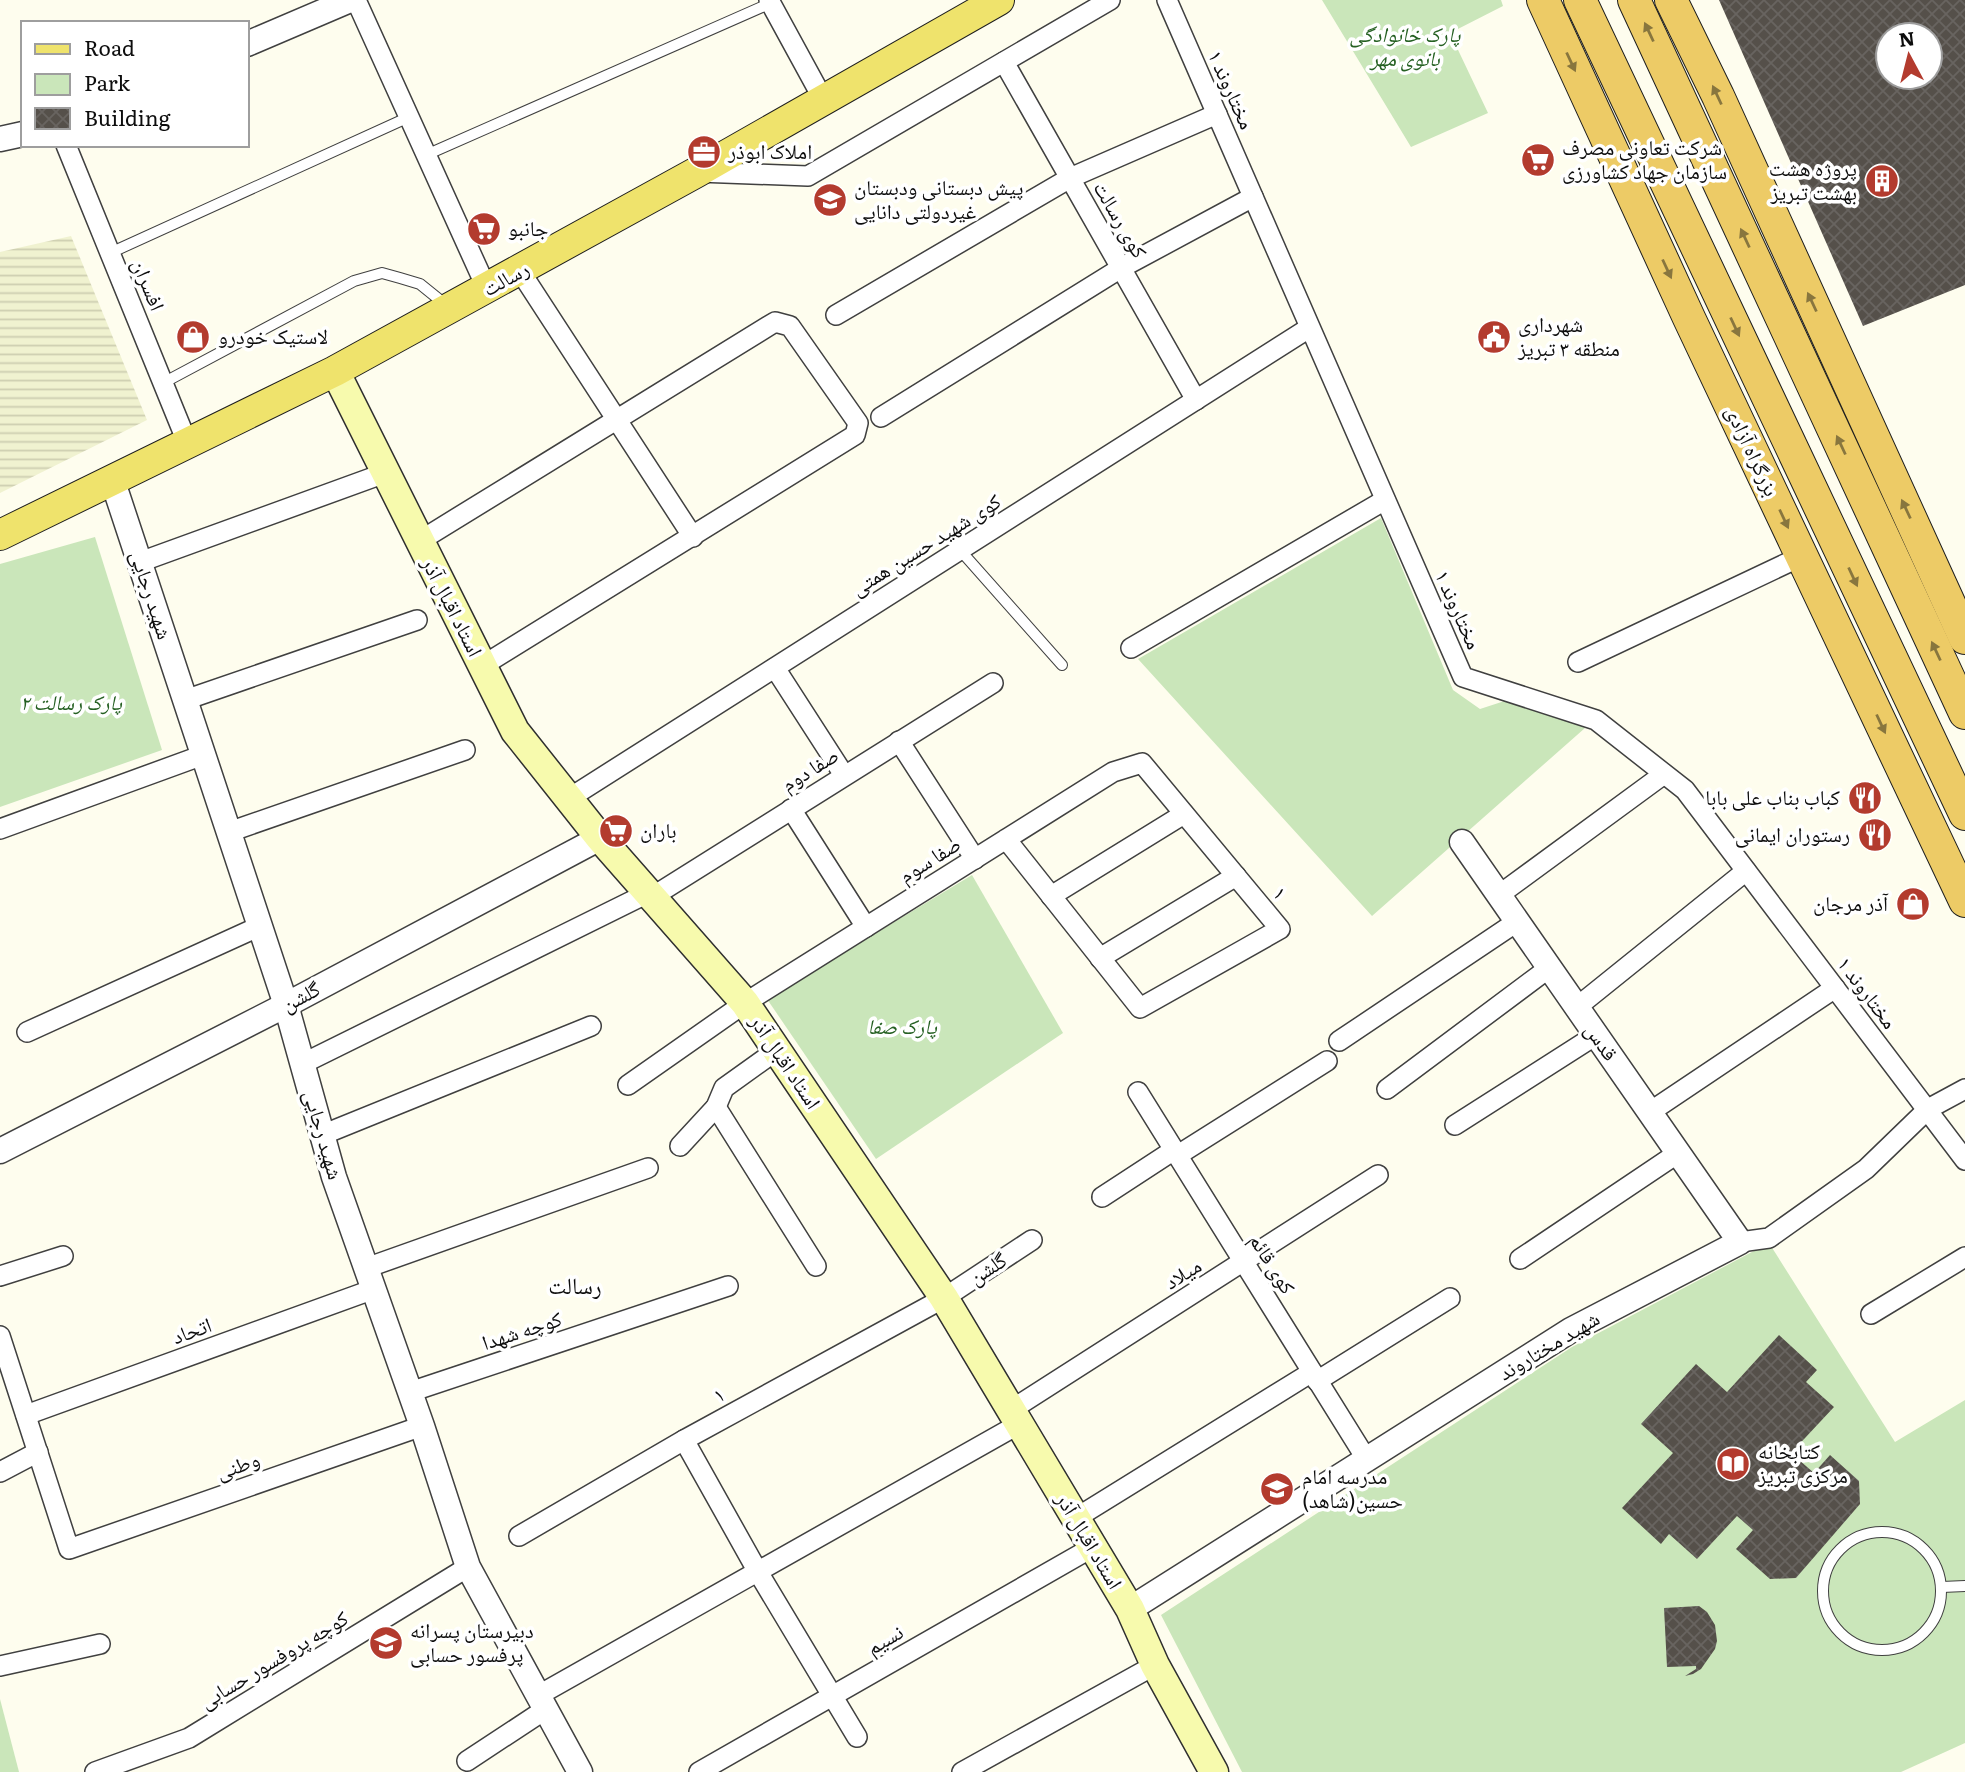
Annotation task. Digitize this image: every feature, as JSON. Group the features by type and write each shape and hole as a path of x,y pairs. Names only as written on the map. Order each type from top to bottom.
{"highway":[{"name":"بزرگراه آزادی","path":"1543,0 1965,901"},
{"name":"بزرگراه آزادی","path":"1580,0 1965,814"},
{"path":"1634,0 1965,713"},
{"path":"1671,0 1718,96 1965,638"}],"main road":[{"name":"رسالت","path":"0,535 335,371 451,309 999,0"},
{"name":"استاد اقبال آذر","path":"335,371 418,542 515,731 600,838 745,1003 944,1298 1130,1609 1155,1665 1214,1772"}],"street":[{"path":"248,44 350,0"},
{"path":"356,0 487,289"},
{"path":"697,172 808,176 1110,0"},
{"name":"مختاروند ۱","path":"1167,0 1463,677 1596,720 1685,790 1965,1160"},
{"path":"770,1 823,99"},
{"name":"کوی رسالت","path":"1004,62 1196,400"},
{"path":"836,315 1070,178 1217,114"},
{"path":"0,139 21,134"},
{"name":"افسران","path":"67,147 187,442"},
{"path":"881,417 1121,268 1253,197"},
{"path":"520,271 693,537"},
{"path":"418,542 775,322 790,326 859,423 855,435 482,666"},
{"name":"کوی شهید حسین همتی","path":"568,799 1309,328"},
{"path":"140,562 385,473"},
{"name":"شهید رجایی","path":"112,479 286,1005 334,1177 422,1426 468,1567 580,1772"},
{"path":"1131,648 1385,500"},
{"path":"1578,662 1802,556"},
{"path":"185,700 417,620"},
{"path":"775,668 844,775"},
{"name":"صفا دوم","path":"302,1064 650,895 993,683"},
{"path":"899,741 975,859"},
{"path":"229,832 465,750"},
{"path":"0,830 203,755"},
{"name":"صفا سوم","path":"628,1085 745,1003 1006,839 1113,772 1142,763"},
{"name":"۱","path":"1100,958 1140,1008 1280,929 1142,763"},
{"path":"1499,895 1664,774"},
{"path":"791,809 866,927"},
{"path":"1051,896 1184,814"},
{"name":"گلشن","path":"0,1151 286,1005 600,838"},
{"path":"1006,839 1100,958 1236,876"},
{"name":"قدس","path":"1462,842 1740,1242"},
{"path":"1577,1007 1746,871"},
{"path":"1339,1041 1518,921"},
{"path":"27,1032 260,926"},
{"path":"1387,1088 1549,968"},
{"path":"1650,1112 1835,988"},
{"path":"323,1135 591,1026"},
{"path":"1455,1125 1597,1035"},
{"path":"680,1146 716,1107 724,1088 777,1050"},
{"path":"1102,1197 1326,1061"},
{"name":"شهید مختاروند","path":"1130,1609 1571,1330 1740,1242 1769,1238 1866,1169 1927,1110 1965,1089"},
{"name":"کوی قائم","path":"1138,1092 1367,1460"},
{"path":"716,1107 816,1266"},
{"path":"1520,1259 1678,1153"},
{"name":"اتحاد","path":"26,1415 648,1168"},
{"name":"میلاد","path":"467,1761 542,1702 1015,1417 1378,1175"},
{"name":"گلشن","path":"944,1298 1032,1240"},
{"path":"0,1276 63,1256"},
{"path":"1871,1314 1965,1258"},
{"name":"کوچه شهدا","path":"410,1392 728,1286"},
{"name":"۱","path":"519,1536 684,1440 944,1298"},
{"path":"1076,1518 1450,1298"},
{"path":"0,1336 38,1452 0,1472"},
{"name":"وطنی","path":"38,1452 69,1549 422,1426"},
{"path":"684,1440 758,1572 857,1737"},
{"name":"نسیم","path":"699,1772 1093,1547"},
{"name":"کوچه پروفسور حسابی","path":"94,1772 189,1738 468,1567"},
{"path":"0,1666 100,1644"},
{"path":"962,1772 1155,1665"}],"lane":[{"path":"426,155 770,1"},
{"path":"110,253 409,117"},
{"path":"163,383 354,281 382,273 420,284 451,309"},
{"path":"960,550 1062,665"},
{"path":"1878,1532 1894,1533 1912,1540 1927,1552 1938,1568 1942,1587 1940,1607 1931,1626 1917,1640 1899,1649 1879,1651 1859,1646 1842,1636 1829,1620 1823,1601 1823,1581 1829,1563 1857,1537 1878,1532"},
{"path":"1942,1587 1965,1586"}],"green space":[{"name":"پارک خانوادگی بانوی مهر","path":"1322,0 1501,0 1503,6 1450,33 1488,113 1411,147"},
{"path":"71,236 147,420 0,493 0,252"},
{"path":"1381,518 1453,690 1480,709 1535,691 1585,728 1372,916 1138,659"},
{"name":"پارک رسالت ۲","path":"95,537 162,750 0,807 0,564"},
{"name":"پارک صفا","path":"972,875 1063,1033 876,1159 767,999"},
{"path":"1769,1243 1895,1442 1965,1400 1965,1743 1901,1772 1242,1772 1161,1615 1572,1347"},
{"path":"0,1699 19,1772 0,1772"}],"building":[{"name":"پروژه هشت بهشت تبریز","path":"1719,0 1965,0 1965,285 1863,326"},
{"name":"کتابخانه مرکزى تبریز","path":"1779,1335 1817,1370 1806,1382 1834,1407 1791,1453 1814,1473 1830,1455 1859,1481 1860,1504 1796,1578 1770,1579 1736,1549 1753,1530 1737,1516 1697,1559 1669,1534 1661,1544 1622,1508 1673,1453 1641,1424 1696,1364 1727,1392"},
{"path":"1699,1606 1707,1612 1715,1625 1717,1641 1715,1649 1701,1669 1685,1676 1696,1669 1696,1666 1667,1667 1664,1608"}],"place":[{"name":"املاک ابوذر","path":"704,152"},
{"name":"شرکت تعاونی مصرف سازمان جهاد کشاورزی","path":"1538,160"},
{"name":"پروژه هشت بهشت تبریز","path":"1882,181"},
{"name":"پیش دبستانی ودبستان غیردولتی دانایی","path":"830,200"},
{"name":"جانبو","path":"484,229"},
{"name":"لاستیک خودرو","path":"193,337"},
{"name":"شهرداری منطقه ۳ تبریز","path":"1494,337"},
{"name":"کباب بناب علی بابا","path":"1865,798"},
{"name":"باران","path":"616,831"},
{"name":"رستوران ایمانی","path":"1875,835"},
{"name":"آذر مرجان","path":"1913,904"},
{"name":"کتابخانه مرکزى تبریز","path":"1733,1464"},
{"name":"مدرسه امام حسین(شاهد)","path":"1277,1489"},
{"name":"دبیرستان پسرانه پرفسور حسابی","path":"386,1643"}],"district":[{"name":"رسالت","path":"575,1286"}]}
